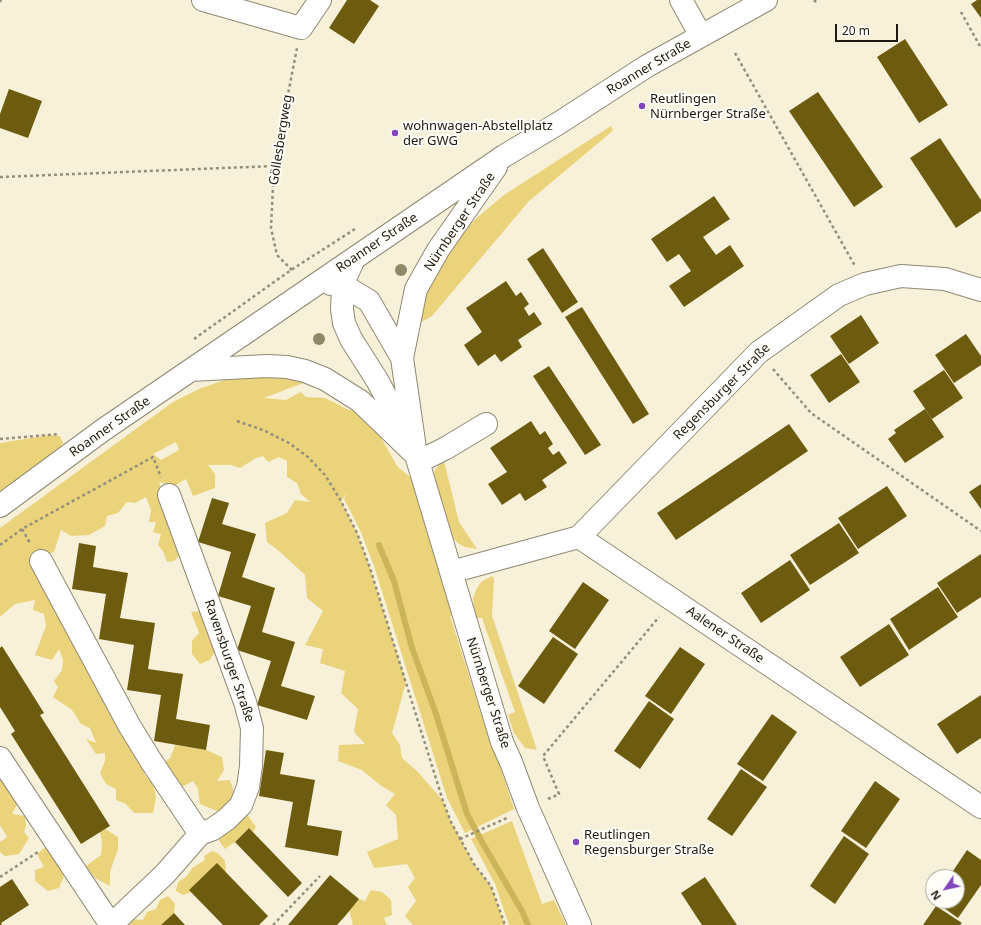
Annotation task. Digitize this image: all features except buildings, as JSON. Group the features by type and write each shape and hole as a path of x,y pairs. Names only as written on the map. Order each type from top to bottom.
{"street":[{"path":"203,0 301,28 320,0"},
{"path":"681,0 701,36"},
{"name":"Roanner Straße","path":"0,506 103,430 504,156 559,123 646,66 766,0"},
{"name":"Nürnberger Straße","path":"417,459 402,358 416,289 438,250 504,156"},
{"name":"Nürnberger Straße","path":"354,259 343,287 342,309 344,323 351,339 392,405 417,459 502,742 511,762 537,803 580,925"},
{"name":"Regensburger Straße","path":"579,537 759,352 839,295 865,284 901,276 945,279 981,290"},
{"name":"Nürnberger Straße","path":"318,284 335,284 351,290 369,301 402,358"},
{"name":"Nürnberger Straße","path":"191,370 267,366 305,370 325,378 360,401 417,459"},
{"path":"417,459 446,448 486,424"},
{"name":"Ravensburger Straße","path":"0,758 111,925 165,874 200,834 213,829 227,819 241,804 248,787 251,766 252,728 245,702 169,495"},
{"path":"451,572 579,537"},
{"name":"Aalener Straße","path":"579,537 981,807"},
{"path":"41,561 129,725 151,761 200,834"}],"path":[{"path":"814,0 818,4"},
{"path":"961,12 981,48"},
{"name":"Göllesbergweg","path":"291,270 277,255 271,228 274,166 301,28"},
{"path":"735,53 865,284"},
{"path":"0,177 274,166"},
{"path":"759,352 811,413 981,531"},
{"path":"237,421 263,430 289,443 308,457 325,475 341,501 370,568 443,801 451,822 474,864 492,886 504,925"},
{"path":"0,440 61,434"},
{"path":"0,545 22,529 153,458"},
{"path":"460,839 559,794 543,756 674,600"},
{"path":"0,877 55,841"},
{"path":"273,925 320,876"}],"shaded area":[{"path":"611,126 613,130 609,134 529,201 432,316 416,325 418,311 433,274 461,233 504,195"},
{"path":"266,374 306,382 264,398 286,400 301,392 306,397 325,398 349,410 357,411 375,427 397,466 412,479 455,614 450,616 484,723 489,722 496,742 499,764 514,809 465,833 447,798 374,566 360,530 344,499 348,492 341,501 357,533 370,568 406,682 392,733 400,745 402,758 418,772 443,801 451,822 474,864 491,886 505,925 413,925 405,916 416,901 408,887 415,878 407,864 374,868 367,852 398,839 396,815 386,805 395,794 380,785 362,770 338,761 339,745 365,744 354,732 358,709 341,693 345,671 320,663 323,649 305,645 323,611 307,598 305,575 267,542 265,523 287,513 295,500 310,502 301,494 297,483 287,477 287,461 279,457 268,462 263,456 256,458 240,468 231,465 208,465 215,474 215,488 193,496 186,479 174,486 159,482 183,552 174,561 167,562 163,551 158,545 161,534 153,532 156,522 149,522 151,510 146,497 135,503 127,502 118,513 107,516 105,526 89,535 71,536 61,530 54,552 29,559 151,761 144,774 153,784 156,798 153,813 134,813 126,804 116,800 116,789 106,784 100,773 105,761 105,753 96,754 86,739 96,743 90,728 81,724 72,710 53,697 58,687 54,681 62,670 63,660 59,649 52,660 35,655 46,626 44,614 33,610 35,600 15,604 0,616 0,528 173,402 201,388 231,378","holes":["176,442 179,450 161,460 153,454"]},
{"path":"50,435 60,436 63,443 59,449 0,492 0,443"},
{"path":"444,461 459,522 477,549 465,547 459,544 452,537 448,527 433,478 435,470"},
{"path":"492,576 494,579 492,616 537,750 525,748 514,733 508,715 515,712 482,618 475,618 473,598 476,590 481,582"},
{"path":"203,611 216,649 210,660 200,664 192,654 192,641 199,633 191,612"},
{"path":"175,745 206,750 222,757 224,770 217,781 230,780 234,792 234,804 224,814 200,804 198,789 193,781 180,788 156,769 170,758"},
{"path":"0,779 9,787 18,803 12,814 25,816 26,826 24,832 29,838 19,854 5,856 0,852 0,842 7,837 0,825"},
{"path":"246,813 256,827 253,832 249,828 235,842 225,849 217,838"},
{"path":"512,821 542,904 554,900 566,925 509,925 495,884 471,839"},
{"path":"105,829 118,837 118,849 110,872 110,886 95,878 86,866 101,855 102,842 100,832"},
{"path":"46,847 58,864 64,876 59,888 48,891 35,881 35,870 44,867 37,854"},
{"path":"212,851 218,853 225,861 226,873 192,892 183,895 176,891 178,882 187,876 192,868 205,860 204,856"},
{"path":"371,890 382,892 391,900 392,915 384,918 387,925 353,925 349,910 359,899 365,901"},
{"path":"168,896 175,904 174,913 161,925 123,925 132,919 143,920 147,912 156,909 160,900"}],"waterway":[{"path":"379,545 394,581 412,648 435,711 467,814 522,911 528,925"}],"place":[{"name":"Reutlingen Nürnberger Straße","path":"642,106"},
{"name":"wohnwagen-Abstellplatz der GWG","path":"395,133"},
{"name":"Reutlingen Regensburger Straße","path":"576,842"}]}
